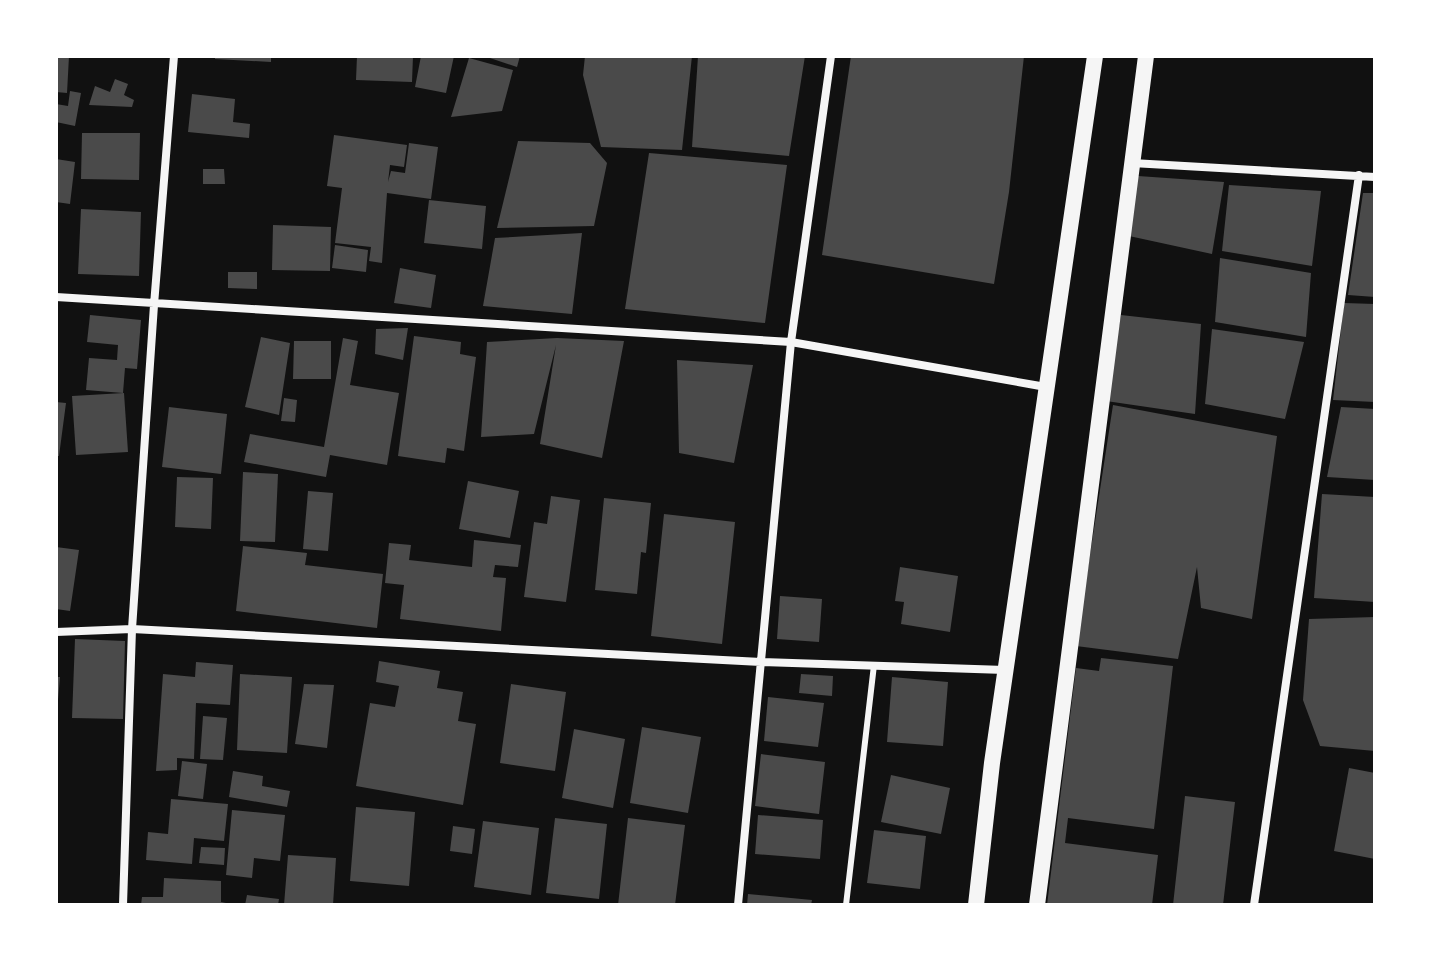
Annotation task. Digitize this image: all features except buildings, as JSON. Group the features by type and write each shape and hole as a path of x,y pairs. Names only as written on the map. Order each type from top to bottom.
{"main road":[{"path":"976,905 1006,670 1095,56"},
{"path":"1037,905 1146,56"}],"street":[{"path":"123,905 132,629 174,56"},
{"path":"738,905 791,342 831,56"},
{"path":"1131,163 1375,177"},
{"path":"1254,905 1359,175"},
{"path":"56,297 791,342 1047,387"},
{"path":"56,632 132,629 761,662 1006,670"}],"lane":[{"path":"846,905 874,665"}]}
